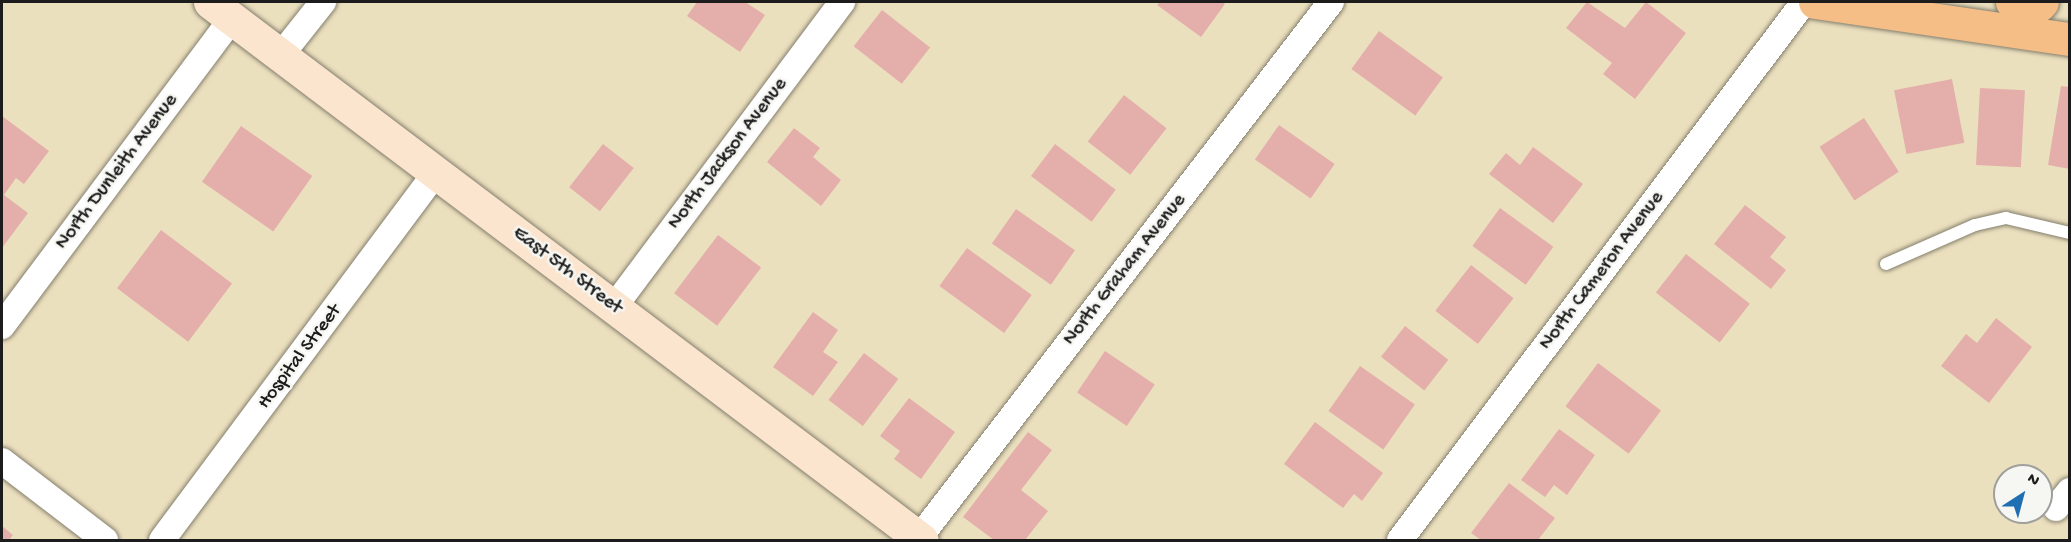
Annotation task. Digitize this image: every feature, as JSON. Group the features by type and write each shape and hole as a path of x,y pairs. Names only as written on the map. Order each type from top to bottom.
{"main road":[{"path":"1815,2 2070,39"},
{"path":"2012,2 2039,5 2042,2"},
{"name":"East 5th Street","path":"221,10 919,540"}],"street":[{"path":"281,55 323,2"},
{"name":"North Jackson Avenue","path":"614,307 842,2"},
{"name":"North Graham Avenue","path":"919,540 1331,2"},
{"name":"North Cameron Avenue","path":"1400,540 1804,2"},
{"name":"North Dunleith Avenue","path":"2,327 221,10"},
{"name":"Hospital Street","path":"162,540 436,172"},
{"path":"2,461 105,540"}],"lane":[{"path":"1886,264 1975,225 2006,218 2070,233"}],"building":[{"path":"697,2 745,2 765,15 740,52 687,16"},
{"path":"1160,2 1222,2 1225,4 1201,37 1157,5"},
{"path":"1587,2 1625,28 1646,2 1686,33 1635,99 1603,74 1612,63 1566,28"},
{"path":"882,10 930,48 902,84 854,46"},
{"path":"1379,31 1443,77 1415,115 1351,69"},
{"path":"1952,79 1964,143 1906,154 1894,90"},
{"path":"2061,86 2070,87 2070,169 2048,165"},
{"path":"1980,88 2025,90 2021,167 1976,165"},
{"path":"1124,95 1167,128 1130,175 1088,141"},
{"path":"2,116 49,151 24,184 16,178 4,195 28,213 2,248"},
{"path":"1864,118 1899,172 1854,201 1820,147"},
{"path":"1279,125 1335,164 1311,198 1255,159"},
{"path":"241,126 312,176 273,232 202,182"},
{"path":"794,128 820,148 813,157 841,180 821,206 767,162"},
{"path":"603,144 634,168 600,211 569,187"},
{"path":"1055,144 1116,190 1092,222 1031,176"},
{"path":"1533,147 1583,184 1553,223 1489,174 1506,153 1520,165"},
{"path":"1745,205 1786,237 1770,257 1786,270 1771,289 1714,244"},
{"path":"1500,208 1553,247 1526,285 1472,246"},
{"path":"1016,209 1075,250 1051,285 992,243"},
{"path":"161,230 232,284 188,342 117,288"},
{"path":"718,235 761,267 717,326 674,293"},
{"path":"967,248 1032,295 1004,333 939,286"},
{"path":"1686,254 1750,304 1720,342 1656,293"},
{"path":"1471,265 1514,298 1478,344 1435,311"},
{"path":"813,312 838,330 823,352 838,362 813,396 773,367"},
{"path":"1996,318 2032,347 1989,403 1941,366 1966,334 1977,343"},
{"path":"1405,326 1448,360 1424,391 1381,357"},
{"path":"1105,351 1155,385 1127,426 1077,392"},
{"path":"864,353 898,379 863,426 828,400"},
{"path":"1598,363 1661,411 1629,454 1566,406"},
{"path":"1360,366 1415,404 1383,449 1328,411"},
{"path":"909,398 955,432 921,479 894,459 900,451 880,436"},
{"path":"1315,422 1383,473 1362,501 1354,494 1343,508 1284,464"},
{"path":"1559,429 1595,455 1567,495 1554,485 1545,497 1521,480"},
{"path":"1028,432 1052,450 1021,490 1048,511 1025,540 994,540 963,517"},
{"path":"1509,483 1555,518 1538,540 1481,540 1471,533"},
{"path":"2,526 13,535 9,540 2,540"}]}
